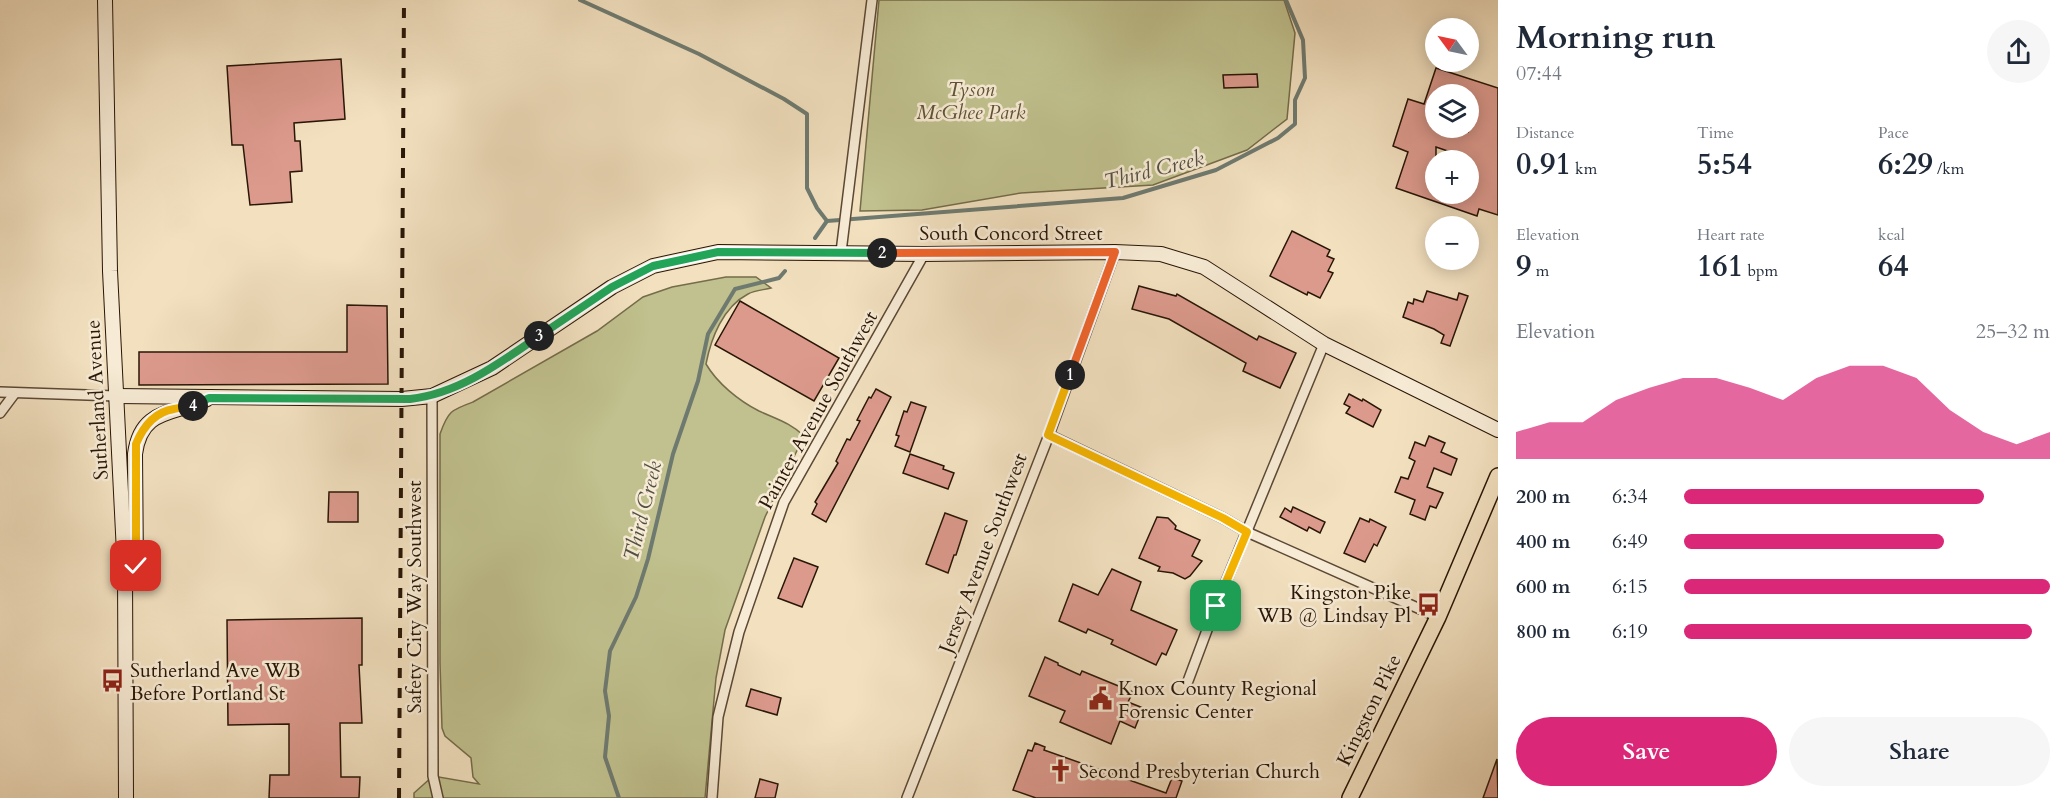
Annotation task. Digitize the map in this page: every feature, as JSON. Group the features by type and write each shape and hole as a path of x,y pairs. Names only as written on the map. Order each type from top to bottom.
{"main road":[{"name":"Kingston Pike","path":"1350,798 1438,617 1498,476"}],"street":[{"name":"Sutherland Avenue","path":"105,0 110,264 125,583 126,798"},
{"path":"841,252 872,0"},
{"name":"South Concord Street","path":"116,396 410,399 432,396 492,368 612,287 653,266 718,252 924,254 1115,252 1161,254 1204,267 1324,344 1498,430"},
{"name":"Jersey Avenue Southwest","path":"907,798 1048,435 1115,252"},
{"name":"Painter Avenue Southwest","path":"712,798 718,717 739,632 784,502 924,254"},
{"path":"1188,681 1324,344"},
{"path":"0,392 116,396"},
{"path":"0,414 15,393"},
{"name":"Safety City Way Southwest","path":"432,396 433,776 438,798"},
{"path":"125,583 136,566 135,454 139,437 148,423 162,413 175,408 190,408 209,398"},
{"path":"1048,435 1213,513 1247,532 1438,617"}],"green space":[{"name":"Tyson McGhee Park","path":"879,0 1284,0 1295,33 1287,119 1247,150 1153,185 1021,193 922,210 860,211"},
{"path":"726,277 756,277 771,288 751,293 739,300 725,315 711,344 706,364 722,385 736,397 759,411 789,424 804,436 765,517 725,630 716,678 705,798 414,798 414,793 433,776 479,784 473,777 471,758 445,736 442,728 440,434 445,420 451,412 473,402 597,331 643,297 672,287"}],"building":[{"path":"341,59 345,119 294,123 295,141 300,141 302,171 290,172 292,202 250,205 243,145 232,145 227,66"},
{"path":"1435,72 1448,72 1498,88 1498,215 1479,209 1477,216 1442,204 1479,204 1479,150 1445,150 1436,147 1436,150 1425,150 1425,198 1396,188 1408,152 1393,146 1408,99 1424,104 1425,101 1425,138 1479,138 1479,84 1431,84"},
{"path":"1257,74 1258,87 1224,88 1223,75"},
{"path":"1292,231 1330,250 1327,256 1334,259 1328,271 1333,273 1320,298 1308,292 1307,295 1270,276"},
{"path":"1139,286 1176,296 1177,294 1257,340 1259,336 1296,353 1280,388 1243,371 1246,363 1169,319 1132,309"},
{"path":"1427,291 1457,300 1459,293 1468,296 1450,346 1441,343 1444,335 1403,317 1408,302 1413,304 1414,299 1423,302"},
{"path":"740,301 839,358 814,401 715,345"},
{"path":"347,305 387,306 388,384 139,385 139,352 347,352"},
{"path":"876,389 891,397 826,522 812,514 817,504 815,502 838,463 836,461 847,439 850,440 860,421 857,420 869,397 871,398"},
{"path":"1349,394 1381,410 1373,427 1346,413 1350,407 1344,404"},
{"path":"911,402 926,407 910,452 895,446 904,411 907,412"},
{"path":"1429,436 1445,443 1441,452 1457,459 1451,475 1434,468 1427,487 1443,493 1436,508 1430,506 1425,520 1410,514 1415,500 1395,492 1401,477 1408,479 1415,461 1409,458 1415,442 1425,446"},
{"path":"910,454 944,466 943,469 954,473 948,489 903,473"},
{"path":"329,492 358,492 358,522 328,522"},
{"path":"1293,507 1325,522 1320,533 1309,527 1307,531 1280,517 1285,508 1291,512"},
{"path":"945,513 967,521 948,573 926,564"},
{"path":"1157,517 1168,518 1176,526 1175,529 1200,540 1192,556 1202,561 1185,579 1173,573 1158,571 1160,567 1139,558"},
{"path":"1360,518 1369,522 1370,519 1386,527 1377,546 1374,544 1365,562 1344,553"},
{"path":"794,558 818,567 802,607 778,598"},
{"path":"1112,569 1141,582 1131,610 1177,630 1166,655 1162,653 1156,665 1111,644 1113,640 1088,629 1086,633 1059,621 1073,584 1098,595"},
{"path":"362,618 362,665 359,665 362,723 340,723 341,777 360,777 359,798 269,798 270,775 289,775 289,724 228,725 227,620"},
{"name":"Knox County Regional Forensic Center","path":"1045,657 1080,675 1082,671 1133,692 1128,702 1143,708 1135,728 1120,721 1111,744 1060,722 1065,711 1029,696"},
{"path":"751,689 781,698 777,715 746,706"},
{"name":"Second Presbyterian Church","path":"1035,743 1045,747 1044,750 1166,793 1172,778 1182,781 1176,798 1036,798 1013,790 1028,750 1032,751"},
{"path":"1497,759 1498,798 1483,798"},
{"path":"760,779 778,784 775,798 755,798"}],"waterway":[{"path":"580,0 699,54 784,99 807,114 807,188 817,208 827,221"},
{"name":"Third Creek","path":"815,238 827,221 1123,198 1216,170 1278,138 1295,124 1295,100 1305,78 1303,40 1286,0"},
{"name":"Third Creek","path":"619,798 605,757 609,716 605,691 610,651 636,597 648,559 673,454 698,381 708,334 735,289 779,278 785,271"}],"railway":[{"path":"399,798 404,0"}],"place":[{"name":"Kingston Pike WB @ Lindsay Pl","path":"1429,604"},
{"name":"Sutherland Ave WB Before Portland St","path":"112,681"},
{"name":"Knox County Regional Forensic Center","path":"1100,699"},
{"name":"Second Presbyterian Church","path":"1061,771"}],"route":[{"path":"136,566 136,444 148,423 175,408 190,408 209,398 410,399 432,396 492,368 612,287 653,266 718,252 924,254 1115,252 1048,435 1223,518 1247,532 1216,606"}]}
